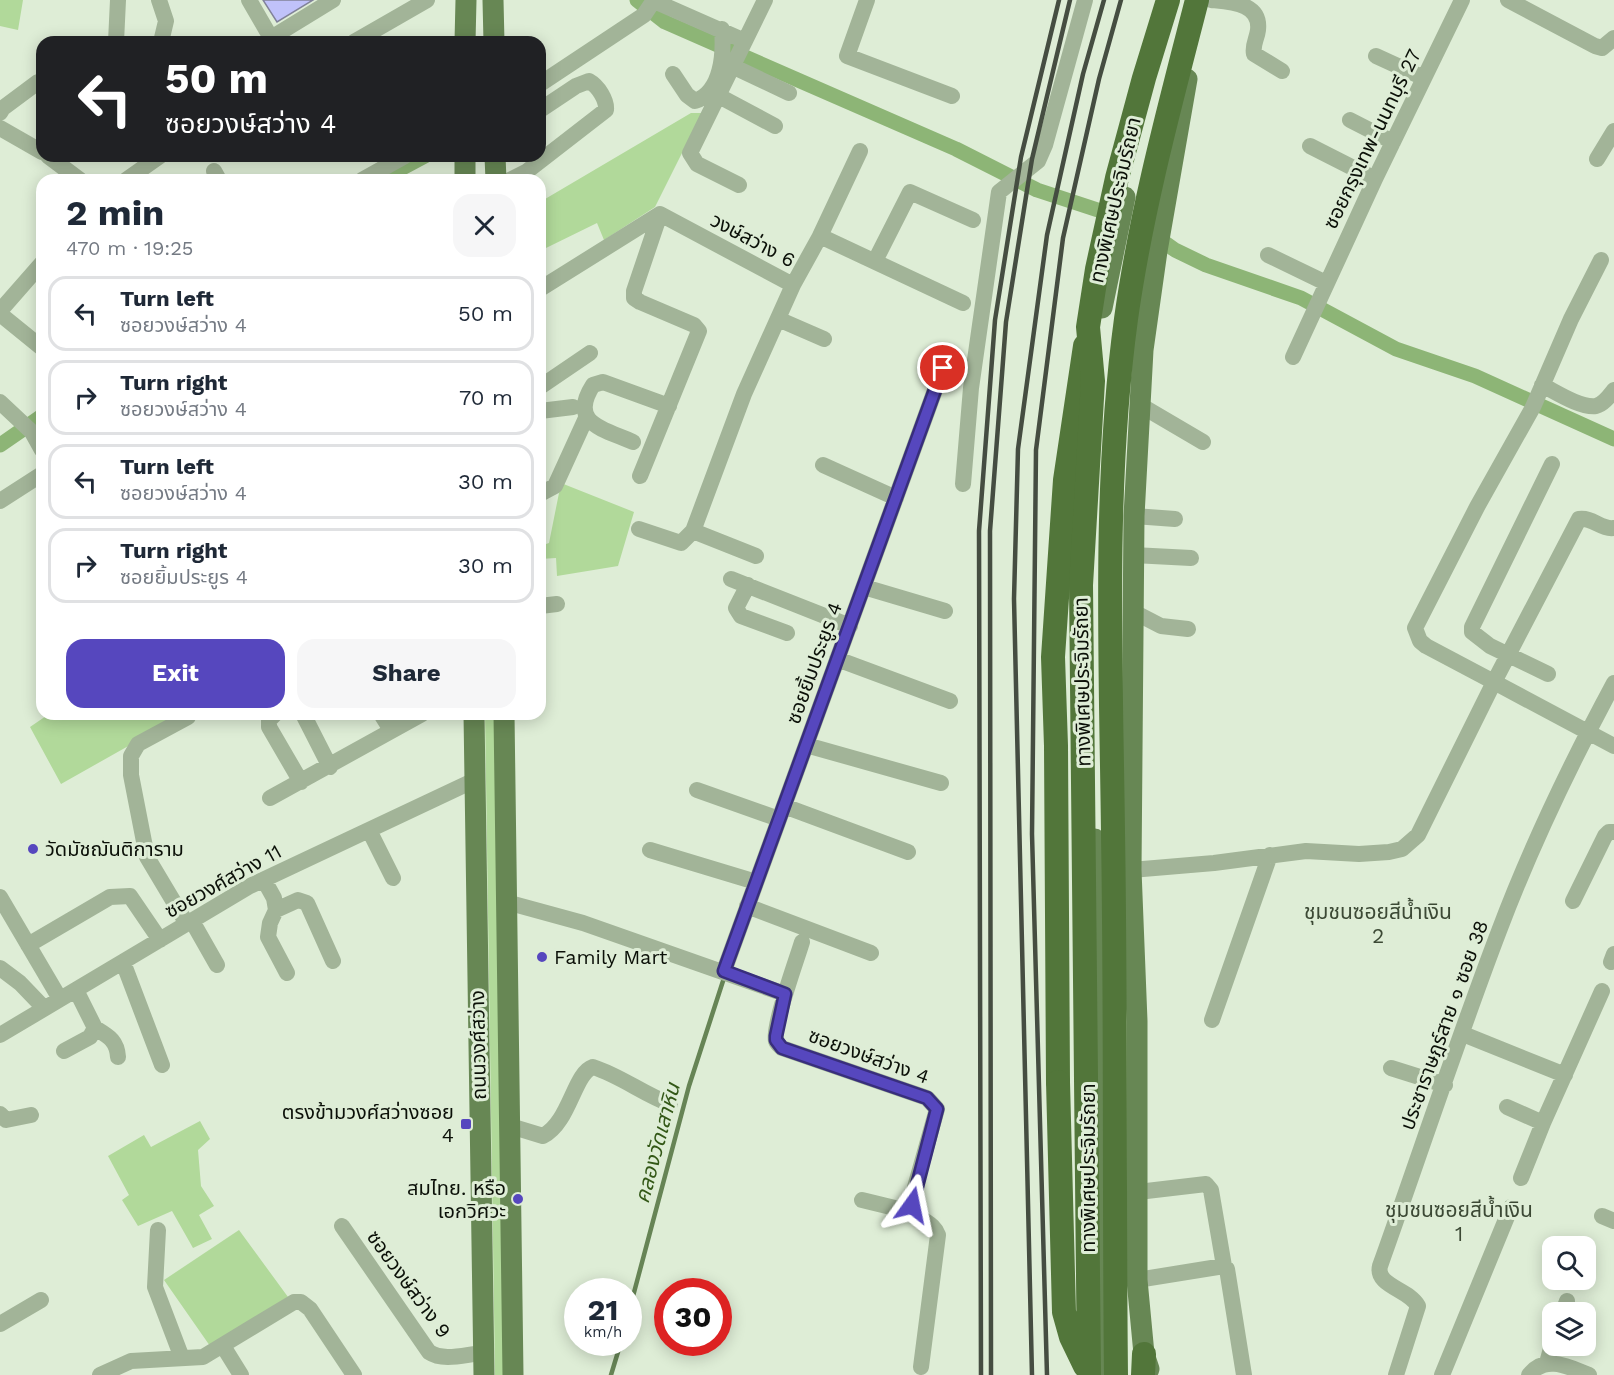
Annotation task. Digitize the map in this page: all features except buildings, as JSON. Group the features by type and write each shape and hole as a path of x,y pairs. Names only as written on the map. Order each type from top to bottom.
{"highway":[{"name":"ทางพิเศษประจิมรัถยา","path":"1091,1375 1081,585 1094,381 1088,327 1097,269 1117,178 1168,0"},
{"name":"ทางพิเศษประจิมรัถยา","path":"1116,1375 1114,1221 1116,996 1110,591 1116,410 1126,320 1138,244 1197,0"},
{"path":"1080,1375 1102,1145"}],"main road":[{"path":"465,36 466,0"},
{"path":"494,0 494,36"},
{"path":"1104,1375 1102,1145 1087,584 1088,404 1095,339 1112,257 1129,180 1177,0"},
{"path":"1146,1368 1137,1280 1137,1021 1131,870 1134,516 1143,350 1153,279 1192,50 1209,0"},
{"name":"ถนนวงศ์สว่าง","path":"474,720 478,1102 484,1375"},
{"name":"ถนนวงศ์สว่าง","path":"504,720 513,1375"}],"street":[{"path":"116,36 118,0"},
{"path":"159,0 166,21 162,36"},
{"path":"249,0 271,36"},
{"path":"275,36 333,0"},
{"path":"364,36 427,0"},
{"path":"674,74 687,95 695,101 704,98 718,78 732,49 765,0"},
{"path":"867,0 847,56 952,96"},
{"path":"963,484 970,388 999,192 1038,161 1045,145 1085,0"},
{"path":"1209,0 1233,3 1251,10 1258,22 1254,54 1282,71"},
{"name":"ซอยกรุงเทพ-นนทบุรี 27","path":"1293,357 1375,179 1462,0"},
{"path":"1508,0 1595,46 1602,48 1614,38"},
{"path":"546,80 651,5 732,49 789,93"},
{"path":"732,49 717,95 690,153 698,164 739,185"},
{"path":"1376,56 1424,78"},
{"path":"546,106 576,86 589,81 595,84 606,105 606,110 546,148"},
{"path":"0,113 3,108 36,83"},
{"path":"717,95 776,126"},
{"path":"1350,120 1393,142"},
{"path":"0,128 36,149"},
{"path":"1597,159 1614,131"},
{"path":"1310,146 1375,179"},
{"path":"820,236 860,151"},
{"path":"56,162 72,174"},
{"path":"133,174 147,162"},
{"path":"373,174 394,162"},
{"path":"522,174 534,162"},
{"path":"875,261 910,192 973,220"},
{"path":"546,285 660,214"},
{"path":"640,476 699,331 694,325 634,298 634,291 660,214"},
{"name":"วงษ์สว่าง 6","path":"660,214 793,285 820,236 963,303"},
{"path":"1268,255 1323,290"},
{"path":"1601,260 1571,319 1538,395 1415,628 1420,641 1426,646 1614,746"},
{"path":"36,270 0,312 36,343"},
{"path":"639,529 681,543 693,531 744,394 793,285"},
{"path":"778,318 824,339"},
{"path":"546,383 590,353"},
{"name":"ซอยยิ้มประยูร 4","path":"724,971 943,368"},
{"path":"546,491 555,486 579,412 593,385 603,382 669,406"},
{"path":"1538,395 1595,406 1601,404 1614,390"},
{"path":"0,402 27,426 36,440"},
{"path":"1140,405 1203,442"},
{"path":"546,411 579,412 591,424 633,442"},
{"path":"1548,674 1475,636 1472,627 1552,464"},
{"path":"823,465 896,498"},
{"path":"0,501 36,478"},
{"path":"1134,516 1175,519"},
{"path":"1131,870 1306,852 1359,854 1402,849 1418,835 1579,519 1588,519 1609,529 1614,528"},
{"path":"693,531 756,556"},
{"path":"1133,555 1191,558"},
{"path":"731,579 850,626"},
{"path":"748,585 736,608 741,616 787,633"},
{"path":"864,587 945,611"},
{"path":"546,605 557,604"},
{"path":"1132,611 1161,626 1188,629"},
{"path":"837,659 950,701"},
{"name":"ประชาราษฎร์สาย ๑ ซอย 38","path":"1396,1375 1418,1306 1412,1297 1383,1279 1379,1272 1499,931 1520,878 1588,732 1614,683"},
{"path":"182,720 138,744 131,756 130,776 147,857 217,965"},
{"path":"269,720 269,727 301,782"},
{"path":"306,720 330,766"},
{"path":"384,720 390,730"},
{"path":"270,798 410,720"},
{"path":"806,744 941,783"},
{"name":"ซอยวงศ์สว่าง 11","path":"0,1035 264,880 475,780"},
{"path":"697,790 782,812 908,852"},
{"path":"369,830 393,878"},
{"path":"1573,901 1605,836 1609,832 1614,832"},
{"path":"650,850 756,882"},
{"path":"1212,1020 1270,855"},
{"path":"264,880 274,898 276,910 270,923 268,937 287,973"},
{"path":"28,945 110,897 130,896 160,940"},
{"path":"0,897 60,999"},
{"path":"276,910 298,900 307,903 333,961"},
{"path":"506,902 583,923 785,994"},
{"path":"747,906 871,953"},
{"name":"ซอยวงษ์สว่าง 4","path":"802,942 785,994 776,1040 782,1048 927,1098 935,1105 937,1109 912,1198 912,1208"},
{"path":"123,962 162,1065"},
{"path":"0,968 20,983 44,1008"},
{"path":"76,990 95,1028 112,1038 118,1046 118,1057"},
{"path":"1521,1178 1602,991"},
{"path":"64,1051 90,1037 95,1028"},
{"path":"1463,1035 1565,1075"},
{"path":"510,1126 543,1136 552,1131 567,1110 583,1073 593,1067 612,1073 646,1095 670,1104"},
{"path":"1391,1068 1445,1085"},
{"path":"1507,1107 1544,1123"},
{"path":"0,1114 6,1120 31,1115"},
{"path":"1138,1192 1206,1184 1211,1190 1224,1266 1227,1269 1244,1375"},
{"path":"862,1200 899,1209 912,1208 916,1215 938,1235 921,1367"},
{"path":"1442,1375 1511,1207"},
{"name":"ซอยวงษ์สว่าง 9","path":"342,1226 429,1352 436,1357 484,1353"},
{"path":"158,1230 155,1287 190,1364"},
{"path":"1137,1280 1224,1266"},
{"path":"0,1324 41,1300"},
{"path":"100,1375 131,1361 158,1367 190,1364 223,1346 286,1305 301,1302 310,1309 354,1375"},
{"path":"223,1346 242,1375"},
{"path":"1546,1363 1548,1356"},
{"path":"1529,1375 1536,1367 1546,1363 1558,1364 1589,1375"}],"green space":[{"path":"0,0 23,0 18,30 0,26"},
{"path":"691,113 702,113 655,207 604,240 597,223 546,248 546,198"},
{"path":"561,483 634,512 618,566 557,576 556,558 546,559 546,544 549,543"},
{"path":"40,720 174,720 61,784 30,727"},
{"path":"485,720 495,720 504,1375 495,1375"},
{"path":"200,1121 210,1139 198,1150 201,1186 214,1206 199,1215 212,1239 193,1248 172,1211 138,1226 122,1200 129,1195 108,1156 144,1135 151,1147"},
{"path":"239,1230 288,1297 210,1346 164,1280"}],"waterway":[{"path":"637,0 665,22 956,149 1037,190 1116,216"},
{"path":"391,174 414,162"},
{"path":"1154,235 1175,250 1206,265 1301,298 1396,349 1475,376 1614,439"},
{"path":"0,445 36,420"},
{"name":"คลองวัดเสาหิน","path":"638,1278 689,1086 723,981"},
{"name":"คลองวัดเสาหิน","path":"611,1375 617,1356"}],"railway":[{"path":"981,1375 979,531 995,320 1021,157 1059,0"},
{"path":"991,1375 990,531 1006,322 1032,159 1070,0"},
{"path":"1032,1375 1014,599 1018,449 1047,235 1083,74 1104,0"},
{"path":"1047,1375 1032,834 1036,450 1063,238 1099,79 1121,0"}],"place":[{"name":"วัดมัชฌันติการาม","path":"33,849"},
{"name":"Family Mart","path":"542,957"},
{"name":"ตรงข้ามวงศ์สว่างซอย 4","path":"466,1124"},
{"name":"สมไทย. หรือ เอกวิศวะ","path":"518,1199"}],"district":[{"name":"ชุมชนซอยสีน้ำเงิน 2","path":"1378,923"},
{"name":"ชุมชนซอยสีน้ำเงิน 1","path":"1459,1221"}],"route":[{"path":"912,1205 937,1109 932,1101 782,1048 776,1036 785,994 724,971 943,368"}]}
